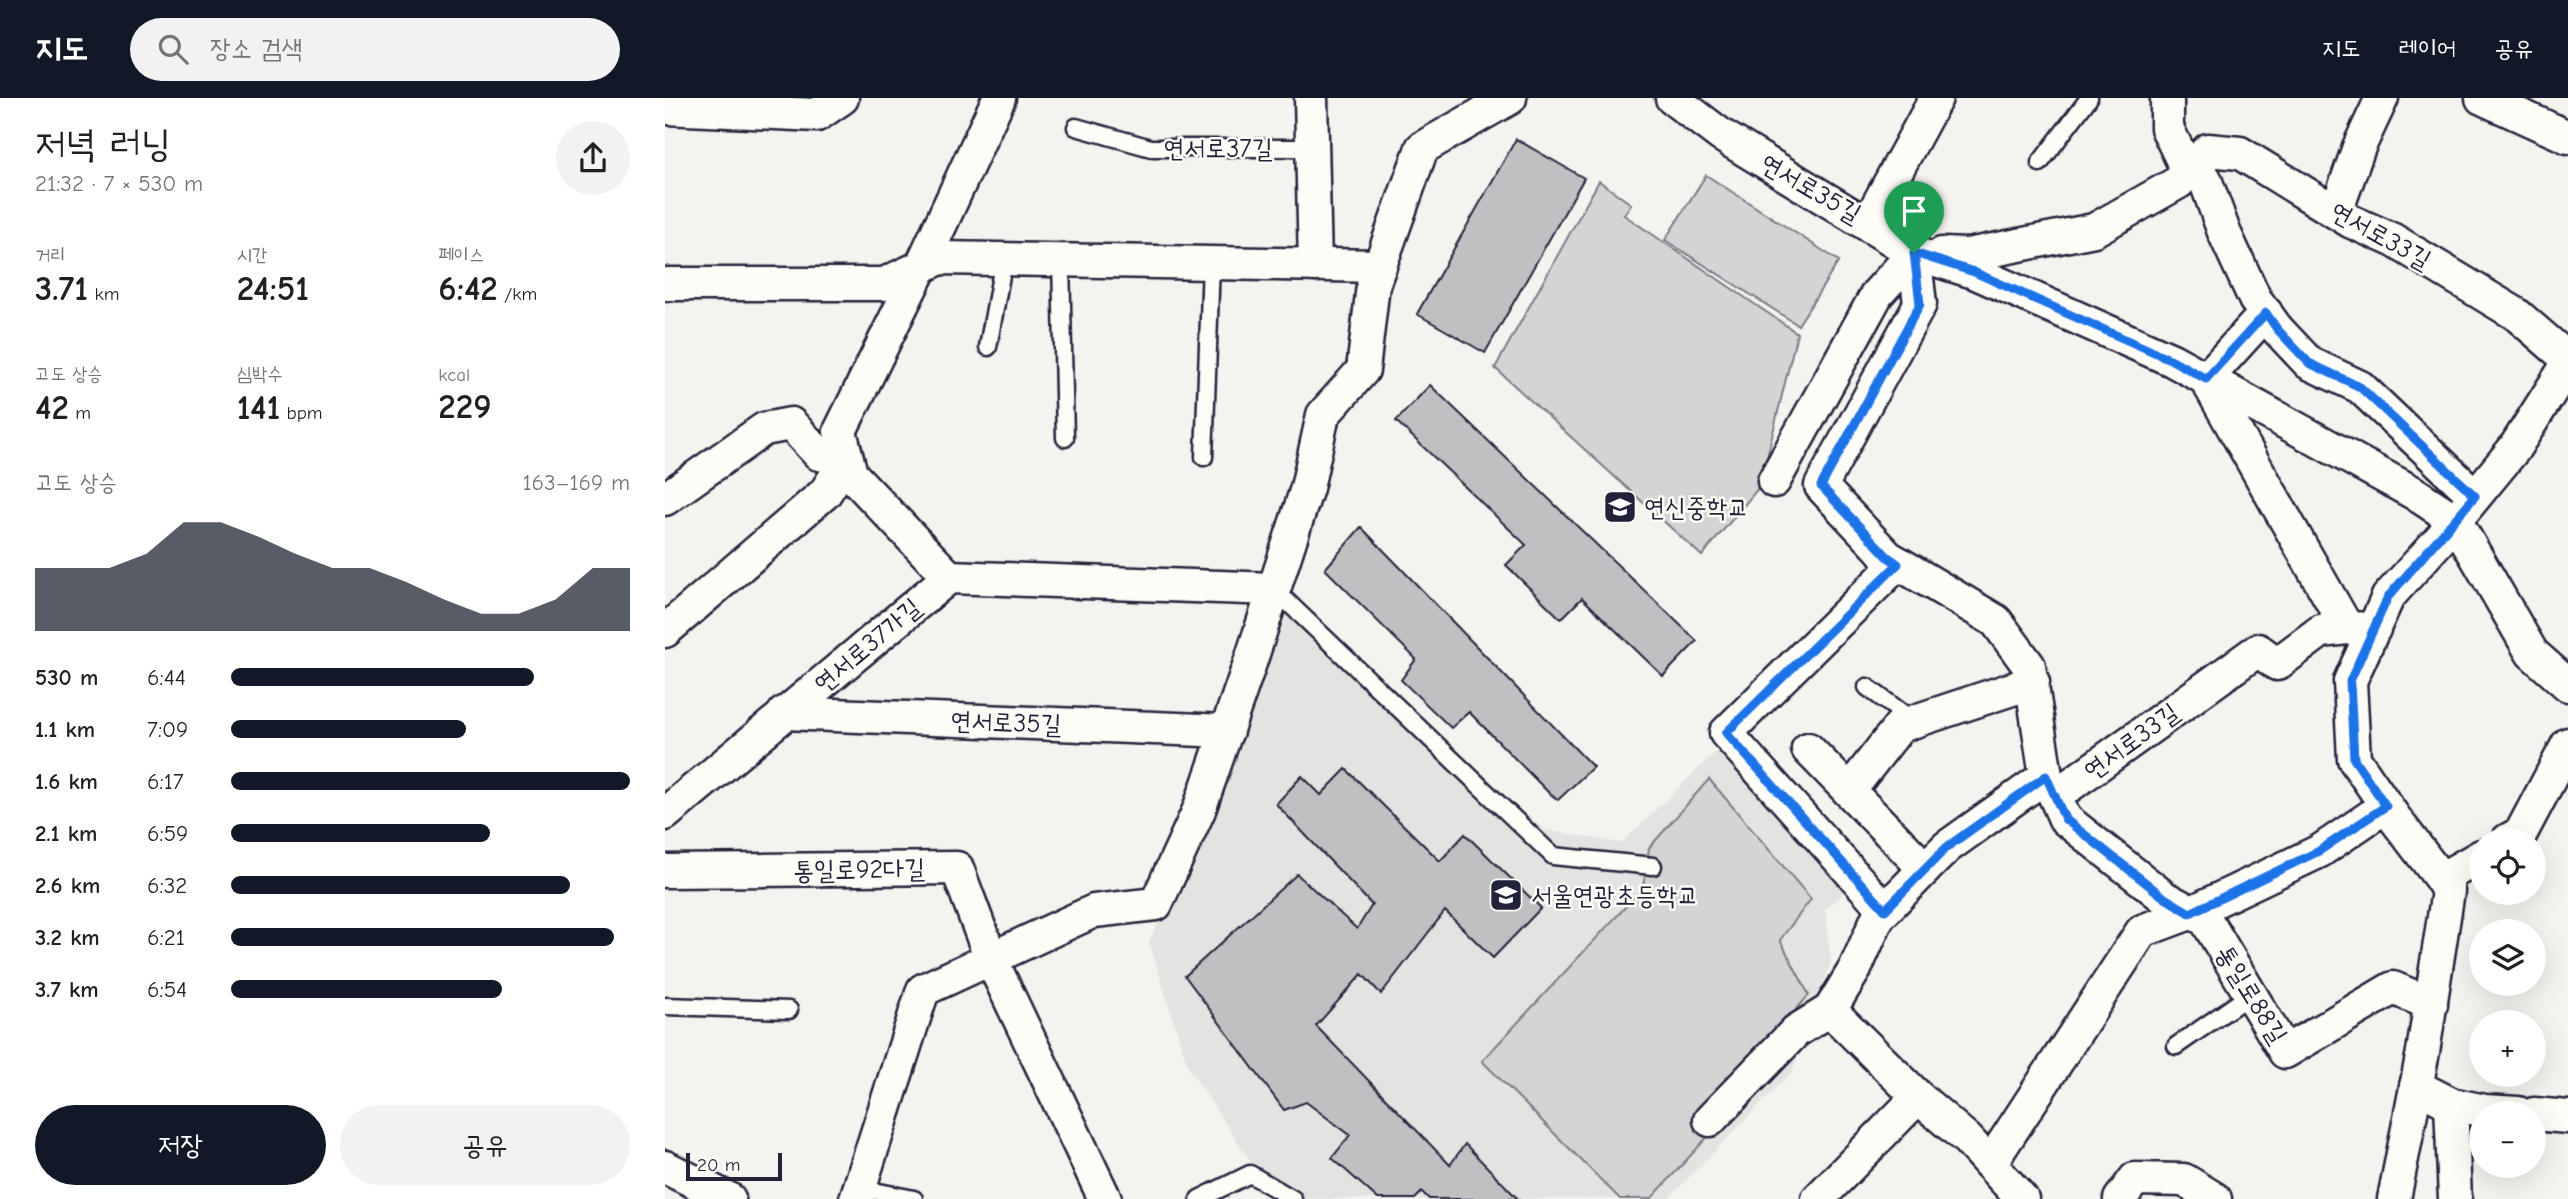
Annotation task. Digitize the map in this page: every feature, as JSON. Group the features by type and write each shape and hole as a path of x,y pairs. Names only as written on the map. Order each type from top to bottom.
{"street":[{"path":"665,108 817,115 842,98"},
{"path":"999,98 921,267 840,431 851,474 949,577 1274,589"},
{"name":"연서로37길","path":"1311,98 1312,148"},
{"path":"858,1194 923,990 1094,911 1156,904 1199,810 1227,731 1307,488 1323,415 1363,370 1373,285 1422,148 1510,98"},
{"name":"연서로35길","path":"1672,98 1721,135 1807,190 1868,223 1936,98"},
{"path":"2167,98 2167,128 2188,172 2204,179 2224,232 2255,299 2277,329 2309,363 2360,387 2475,496"},
{"path":"2336,212 2359,147 2382,98"},
{"path":"2482,98 2568,137"},
{"path":"1312,148 1315,265"},
{"name":"연서로33길","path":"2190,913 2165,898 2065,819 2051,786 2029,666 1996,621 1888,557 1821,486 1920,304 1914,253 1968,255 2094,230 2179,182 2207,150 2239,153 2350,221 2393,240 2516,314 2568,361 2514,449 2360,629 2350,681 2354,759 2441,879"},
{"path":"1868,223 1914,253 1974,272 2172,360 2414,493 2455,520 2532,653 2568,685"},
{"path":"1774,481 1877,294 1914,253"},
{"path":"665,284 884,284 940,258 1380,266"},
{"path":"2206,379 2266,313"},
{"path":"2206,379 2360,629"},
{"path":"665,499 764,429 791,424 819,454 847,459"},
{"path":"665,631 825,493 847,459"},
{"path":"1885,910 1726,733 1898,564"},
{"name":"연서로37가길","path":"665,814 949,577"},
{"name":"연서로33길","path":"1830,1010 1855,969 1878,917 1947,847 2051,786 2258,650 2277,664 2321,631 2360,629"},
{"path":"1849,791 1900,726 2033,682"},
{"name":"연서로35길","path":"784,713 1227,731"},
{"path":"2524,828 2568,744"},
{"path":"1808,749 1925,869"},
{"path":"1990,1164 2142,931 2190,913 2319,851 2386,806"},
{"path":"2394,1199 2431,1004 2448,891 2441,879 2469,863"},
{"name":"통일로92다길","path":"665,871 957,868 991,959 1105,1199"},
{"name":"통일로88길","path":"2190,913 2206,920 2285,1052 2393,988 2431,1004"},
{"path":"1710,1120 1796,1031 1830,1010 1918,1097 1967,1139 2022,1199"},
{"path":"2416,1086 2451,1104 2469,1108"},
{"path":"1818,1199 1918,1097"},
{"path":"2451,1104 2455,1199"},
{"path":"2546,1115 2568,1116"},
{"path":"665,1167 729,1199"},
{"path":"2120,1199 2135,1179 2184,1180 2215,1199"}],"lane":[{"path":"2040,163 2089,98"},
{"name":"연서로37길","path":"1076,127 1151,148 1312,148"},
{"path":"988,347 1004,259"},
{"path":"1062,260 1065,438"},
{"path":"1204,457 1211,263"},
{"path":"1274,589 1553,856 1653,866"},
{"path":"1867,687 1913,721"},
{"path":"2176,1046 2251,994"},
{"path":"665,1006 789,1010"},
{"path":"1199,1199 1250,1174 1293,1199"},
{"path":"858,1194 914,1199"}],"shaded area":[{"path":"1706,175 1839,261 1798,325 1665,240"},
{"path":"1599,181 1631,204 1624,215 1797,333 1760,486 1702,556 1495,368"},
{"name":"서울연광초등학교","path":"1292,600 1404,720 1546,830 1621,843 1719,749 1858,881 1825,909 1831,962 1792,1072 1668,1199 1275,1199 1188,1067 1149,942 1232,763"},
{"path":"1709,779 1811,899 1780,940 1809,995 1700,1118 1712,1132 1651,1199 1620,1199 1482,1061 1643,888 1649,848"}],"building":[{"path":"1516,139 1584,178 1485,353 1417,314"},
{"path":"1430,385 1697,641 1663,676 1582,598 1561,619 1506,565 1526,545 1396,421"},
{"path":"1361,527 1593,767 1558,800 1469,712 1451,728 1401,680 1416,659 1325,569"},
{"path":"1346,769 1440,861 1465,834 1541,908 1493,958 1445,911 1381,994 1362,974 1316,1026 1450,1165 1465,1144 1518,1199 1429,1199 1422,1192 1415,1199 1378,1199 1332,1158 1350,1135 1306,1102 1284,1110 1185,976 1297,874 1357,929 1372,905 1276,804 1302,776 1321,795"}],"place":[{"name":"연신중학교","path":"1620,507"},
{"name":"서울연광초등학교","path":"1506,895"}],"route":[{"path":"1914,253 1974,272 2172,360 2206,379 2266,313 2309,363 2360,387 2475,496 2388,597 2350,681 2354,759 2386,806 2319,851 2190,913 2165,898 2065,819 2046,776 1947,847 1885,910 1726,733 1898,564 1888,557 1821,486 1920,304 1914,253"}]}
